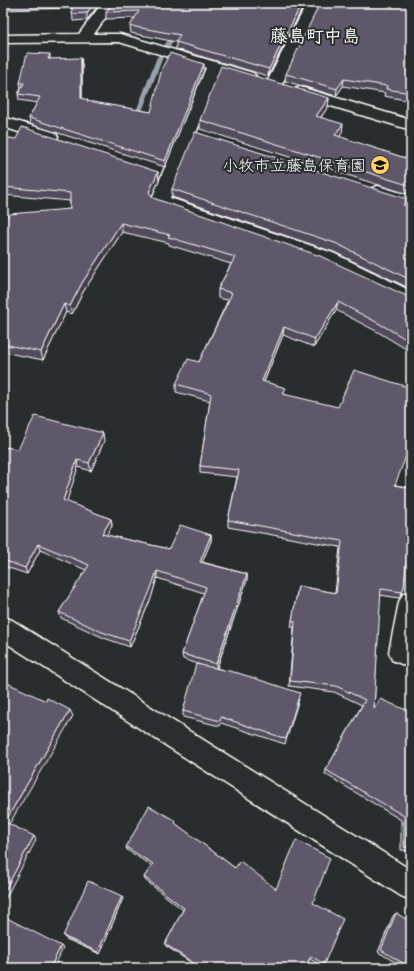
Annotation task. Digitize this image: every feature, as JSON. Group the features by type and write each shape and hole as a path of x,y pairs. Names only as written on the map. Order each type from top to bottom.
{"street":[{"path":"83,39 109,3"},
{"path":"274,84 314,3"},
{"path":"3,39 120,38 411,125"},
{"path":"215,66 196,134 164,175 160,201 326,258 411,299"},
{"path":"3,122 61,141"},
{"path":"366,188 411,202"},
{"path":"411,602 401,652 411,656"},
{"path":"3,628 411,886"}],"building":[{"path":"72,3 94,3 87,13 72,14"},
{"path":"112,3 302,3 269,69 176,42 180,35 130,26 139,11 106,12"},
{"path":"320,3 411,3 411,93 386,89 387,86 344,79 337,89 286,74"},
{"path":"27,53 50,54 48,59 81,58 81,98 88,100 87,101 151,112 162,68 170,53 204,64 165,161 29,118 40,97 18,94 24,83 20,83"},
{"path":"221,66 329,98 316,116 343,124 335,135 411,160 411,186 200,120"},
{"path":"22,127 158,172 149,192 153,198 320,256 411,298 411,342 338,302 315,339 284,327 262,381 286,388 283,394 338,407 354,370 411,388 411,443 395,485 411,488 411,542 408,541 404,587 402,592 381,589 374,709 380,699 411,712 411,848 404,847 404,816 326,770 365,700 336,686 290,681 295,621 292,621 298,586 336,593 342,541 228,520 239,470 200,466 211,394 176,384 188,359 199,362 232,293 218,289 235,257 168,237 170,235 121,223 82,283 70,306 64,304 41,352 3,344 3,221 9,214 70,209 70,193 3,187 3,137 16,139"},
{"path":"195,132 407,199 403,205 411,207 411,280 335,243 172,189"},
{"path":"35,416 103,433 89,463 77,460 63,500 111,519 102,534 169,549 180,525 211,535 200,562 247,574 216,664 182,654 206,587 157,571 129,641 102,632 59,612 89,565 38,544 25,568 3,560 3,447 18,449"},
{"path":"196,664 238,673 300,693 286,739 221,717 220,721 183,711"},
{"path":"3,681 46,701 47,698 70,710 5,822 34,836 3,894"},
{"path":"149,806 176,821 175,823 235,868 240,861 276,889 296,840 330,858 313,903 343,919 324,964 311,956 305,968 201,968 165,944 184,908 144,877 153,864 126,847"},
{"path":"88,881 122,896 98,952 63,936"},
{"path":"396,913 411,922 411,968 381,950"},
{"path":"3,916 61,946 50,968 3,968"}],"waterway":[{"path":"167,46 176,32"},
{"path":"136,119 160,57"}],"place":[{"name":"小牧市立藤島保育園","path":"380,165"}],"district":[{"name":"藤島町中島","path":"315,36"}]}
